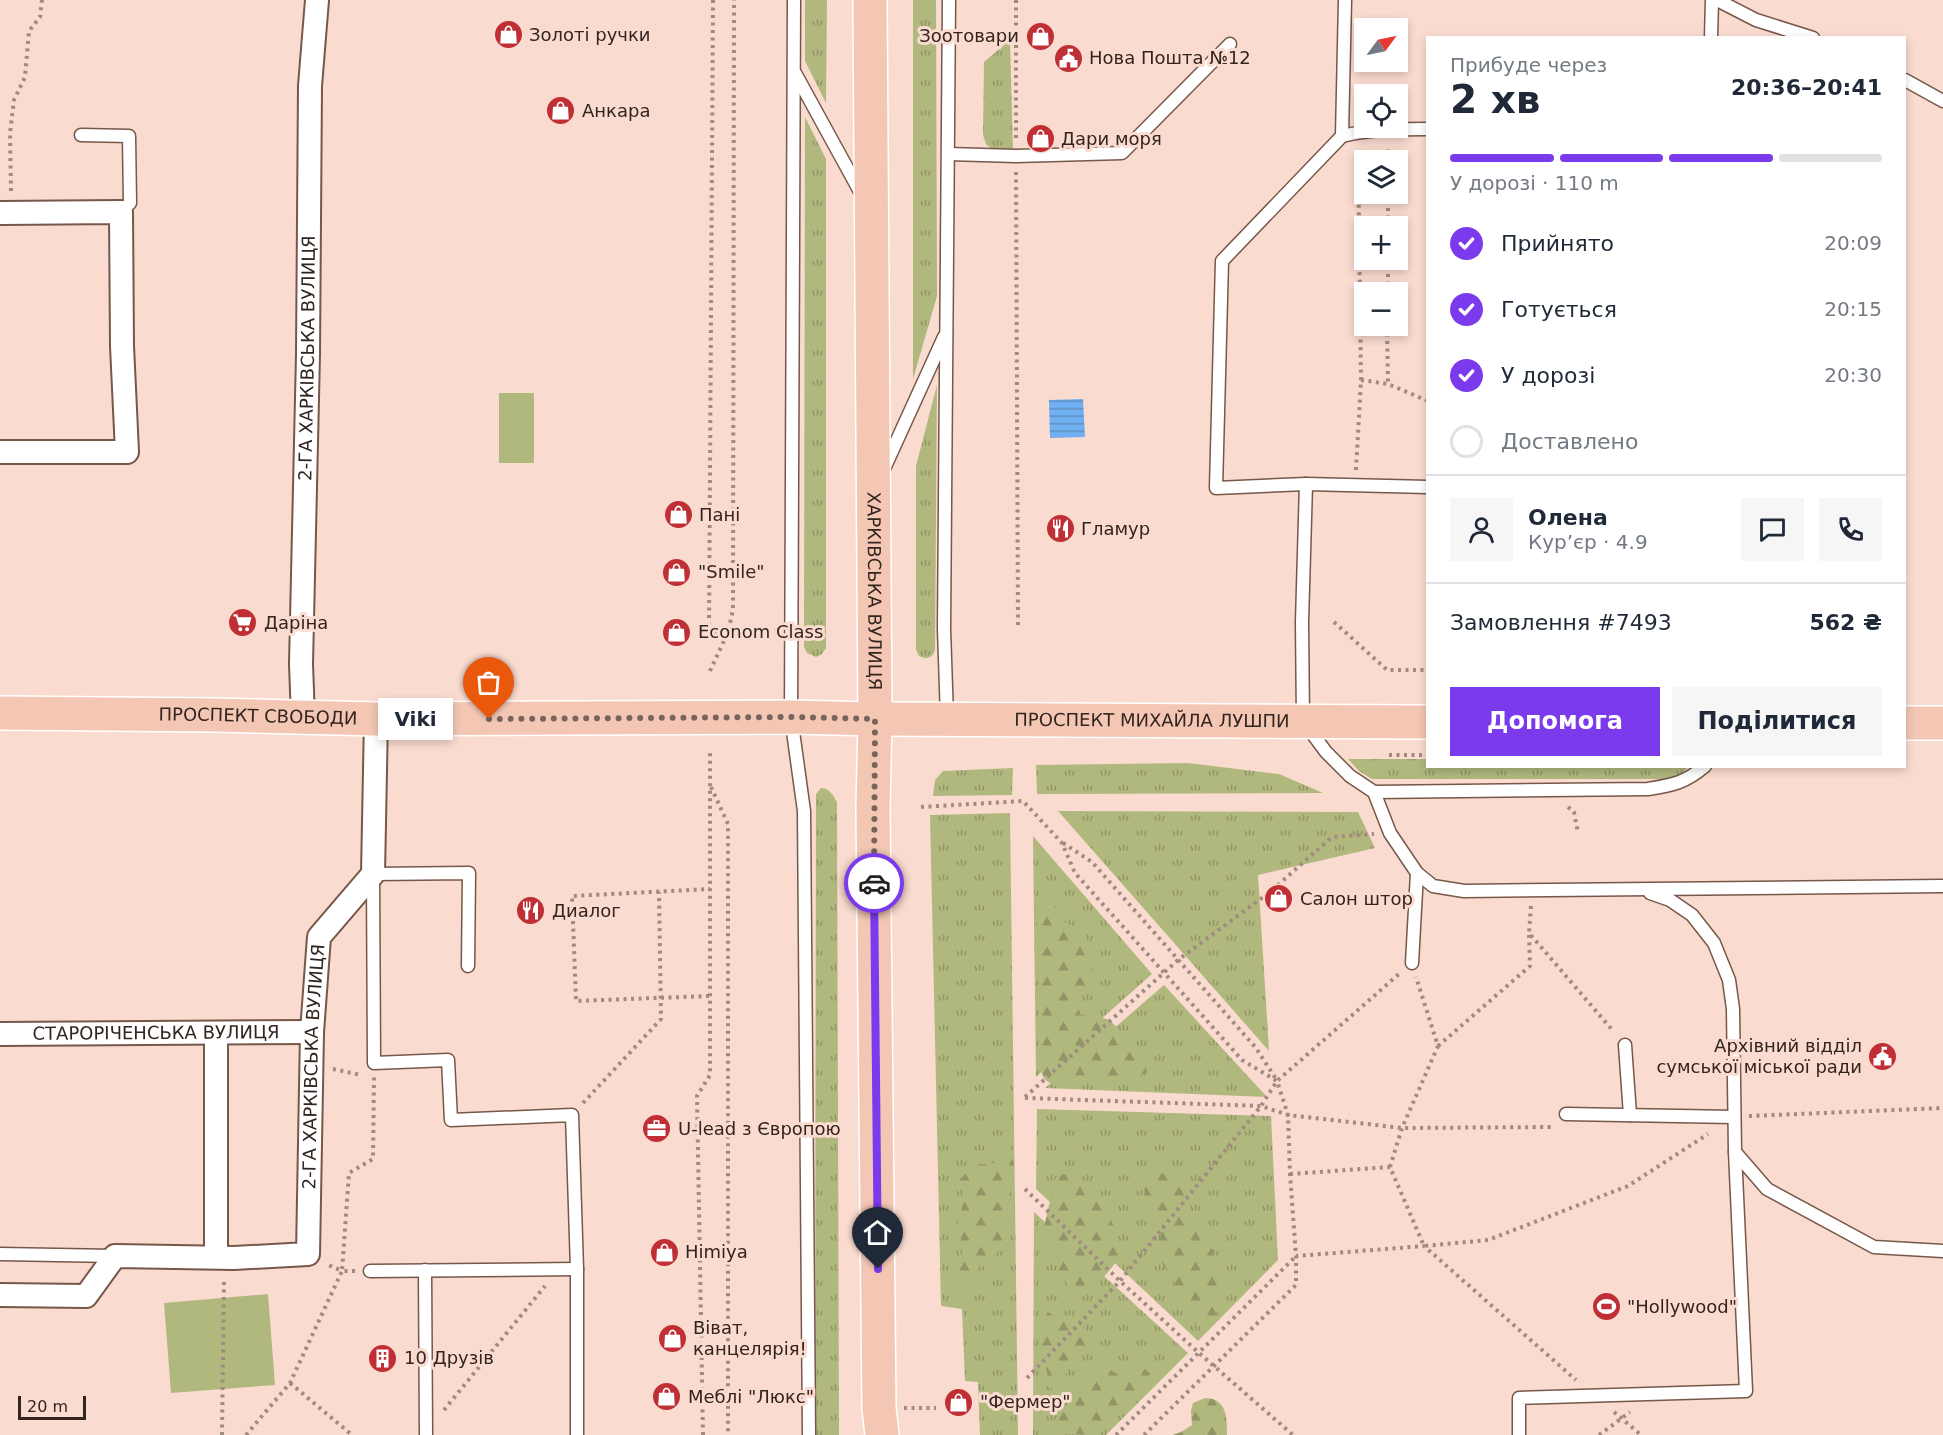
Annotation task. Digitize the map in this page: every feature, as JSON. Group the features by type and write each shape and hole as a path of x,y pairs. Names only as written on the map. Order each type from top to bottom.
{"main road":[{"name":"ХАРКІВСЬКА ВУЛИЦЯ","path":"870,0 875,719 873,808 879,1408 882,1435"},
{"name":"ПРОСПЕКТ СВОБОДИ","path":"0,713 376,719 791,717 875,719"},
{"name":"ПРОСПЕКТ МИХАЙЛА ЛУШПИ","path":"875,719 1426,722"},
{"path":"1906,723 1943,723"}],"street":[{"name":"2-ГА ХАРКІВСЬКА ВУЛИЦЯ","path":"303,718 301,664 308,366 310,86 317,0"},
{"path":"0,452 128,452 122,346 121,212 6,213"},
{"path":"373,874 376,719"},
{"name":"2-ГА ХАРКІВСЬКА ВУЛИЦЯ","path":"216,1257 308,1254 312,1032 319,937 373,874"},
{"name":"СТАРОРІЧЕНСЬКА ВУЛИЦЯ","path":"0,1034 312,1032"},
{"path":"0,1295 86,1296 115,1256 216,1257 216,1033"}],"lane":[{"path":"794,0 791,717 804,811 809,1435"},
{"path":"947,719 944,629 949,0"},
{"path":"1342,136 1345,0"},
{"path":"1711,36 1712,0"},
{"path":"1717,0 1756,20 1807,36"},
{"path":"949,154 1016,156 1122,153 1230,44"},
{"path":"794,72 872,214"},
{"path":"1906,81 1943,101"},
{"path":"1408,129 1426,129"},
{"path":"1354,133 1342,136 1222,261 1216,488 1306,484 1426,487"},
{"path":"81,135 129,136 130,203 121,212"},
{"path":"874,492 947,332"},
{"path":"1306,484 1302,622 1303,721 1326,752 1350,776 1374,792 1648,789 1678,784 1703,768"},
{"path":"1374,792 1390,833 1417,873 1434,886 1464,891 1943,886"},
{"path":"468,966 469,873 373,874 374,1063 448,1060 451,1120 572,1115 578,1269 577,1435"},
{"path":"1412,963 1417,873"},
{"path":"1519,1435 1519,1398 1746,1391 1735,1152 1733,1009 1729,980 1714,943 1692,915 1670,900 1644,890"},
{"path":"1625,1045 1630,1115"},
{"path":"1566,1114 1734,1117"},
{"path":"1735,1152 1767,1189 1874,1247 1943,1251"},
{"path":"0,1254 115,1256"},
{"path":"370,1271 578,1269"},
{"path":"425,1270 426,1434"}],"path":[{"path":"6,213 14,100 25,77 29,32 40,17 42,0"},
{"path":"713,0 710,632 792,630"},
{"path":"710,671 728,632 733,610 734,0"},
{"path":"1016,0 1018,627"},
{"path":"1355,484 1361,380 1358,138"},
{"path":"1388,336 1388,384"},
{"path":"1361,380 1388,384 1426,400"},
{"path":"1334,622 1387,670 1426,670"},
{"path":"703,1435 697,1096 710,1075 710,752"},
{"path":"1389,755 1426,755"},
{"path":"710,784 728,824 728,1435"},
{"path":"921,807 1023,801 1062,843 1092,862 1256,1048 1277,1081 1288,1115 1296,1285 1144,1435"},
{"path":"1574,812 1578,833"},
{"path":"1390,833 1332,837 1270,892 1178,960 1025,1098 1261,1106 1288,1115 1402,1128 1555,1127"},
{"path":"1062,843 1075,873 1164,974 1242,1060 1277,1081"},
{"path":"710,889 572,896 576,1001 710,996"},
{"path":"1532,891 1529,933 1530,966 1438,1046 1402,1128 1390,1167 1424,1246 1641,1435"},
{"path":"572,1115 662,1018 659,892"},
{"path":"1529,933 1625,1045"},
{"path":"1027,1378 1120,1281 1261,1106 1277,1081 1412,963 1438,1046"},
{"path":"312,1054 331,1068 374,1078"},
{"path":"246,1435 290,1383 342,1271 349,1173 373,1159 374,1063"},
{"path":"1116,1435 1296,1256 1488,1240 1628,1186 1734,1117 1943,1108"},
{"path":"1290,1174 1390,1167"},
{"path":"1025,1189 1198,1353 1293,1435"},
{"path":"426,1434 559,1269"},
{"path":"342,1271 370,1271"},
{"path":"290,1383 352,1435"}],"green space":[{"path":"805,0 827,0 826,103 805,61"},
{"path":"913,0 936,0 937,296 913,379"},
{"path":"1010,40 1013,151 993,150 986,144 983,135 984,62"},
{"path":"805,117 826,159 826,648 816,657 807,653 804,647"},
{"path":"937,385 935,650 929,658 924,658 919,656 916,650 916,466"},
{"path":"499,393 534,393 534,463 499,463"},
{"path":"1348,759 1426,759 1426,768 1687,768 1669,779 1372,779 1359,771"},
{"path":"1188,763 1279,774 1323,793 1037,794 1036,765"},
{"path":"1013,768 1012,795 933,796 935,780 943,771"},
{"path":"821,788 829,791 837,802 839,1435 815,1435 816,794"},
{"path":"1058,811 1358,812 1375,848 1258,875 1269,1051"},
{"path":"1010,813 1018,1435 980,1435 978,1382 965,1381 962,1309 941,1306 930,815"},
{"path":"1033,836 1152,974 1036,1077"},
{"path":"1043,896 1059,911 1061,919 1084,934 1089,945 1094,975 1081,991 1076,1003 1081,1015 1095,1015 1109,1020 1118,1028 1125,1040 1144,1060 1147,1072 1136,1079 1113,1082 1096,1077 1050,1083 1044,1079 1039,1065 1040,975 1034,950 1038,930 1034,910"},
{"path":"1164,985 1267,1097 1045,1088"},
{"path":"1037,1109 1271,1116 1278,1260 1198,1341 1036,1189"},
{"path":"1006,1147 1011,1151 1014,1164 1011,1194 1014,1212 997,1253 980,1265 961,1294 952,1286 964,1249 957,1227 962,1203 959,1179 979,1164 993,1164"},
{"path":"1073,1173 1107,1214 1118,1238 1119,1251 1114,1265 1097,1286 1082,1293 1072,1293 1058,1269 1053,1251 1043,1232 1051,1196 1050,1183 1060,1175"},
{"path":"1163,1173 1175,1178 1189,1202 1192,1216 1213,1251 1211,1265 1221,1289 1223,1304 1214,1317 1202,1325 1189,1321 1182,1309 1175,1284 1157,1251 1163,1226 1146,1197 1142,1181"},
{"path":"1034,1212 1188,1353 1106,1435 1033,1435"},
{"path":"268,1294 275,1385 171,1393 164,1303"},
{"path":"1048,1312 1055,1317 1076,1317 1088,1333 1090,1343 1084,1355 1072,1361 1059,1388 1054,1392 1050,1387 1040,1339 1041,1324"},
{"path":"1096,1367 1108,1368 1118,1375 1145,1369 1150,1373 1149,1380 1129,1398 1112,1423 1098,1435 1056,1434 1051,1429 1053,1423"},
{"path":"1205,1398 1218,1401 1222,1405 1226,1416 1227,1435 1172,1435 1192,1425 1193,1403"}],"water":[{"path":"1083,399 1085,437 1050,438 1049,400"}],"way so far":[{"path":"489,719 791,717 875,719 874,883"}],"place":[{"name":"Золоті ручки","path":"508,35"},
{"name":"Зоотовари","path":"1040,36"},
{"name":"Нова Пошта №12","path":"1068,58"},
{"name":"Анкара","path":"561,111"},
{"name":"Дари моря","path":"1040,139"},
{"name":"Пані","path":"678,515"},
{"name":"Гламур","path":"1060,529"},
{"name":"\"Smile\"","path":"677,572"},
{"name":"Даріна","path":"243,623"},
{"name":"Econom Class","path":"677,632"},
{"name":"Viki","path":"489,719"},
{"name":"Салон штор","path":"1279,899"},
{"name":"Диалог","path":"531,911"},
{"name":"Архівний відділ сумської міської ради","path":"1883,1056"},
{"name":"U-lead з Європою","path":"657,1129"},
{"name":"Himiya","path":"664,1252"},
{"name":"\"Hollywood\"","path":"1606,1307"},
{"name":"Віват, канцелярія!","path":"672,1338"},
{"name":"10 Друзів","path":"383,1358"},
{"name":"Меблі \"Люкс\"","path":"667,1397"},
{"name":"\"Фермер\"","path":"959,1402"}],"route":[{"path":"874,883 878,1269"}]}
